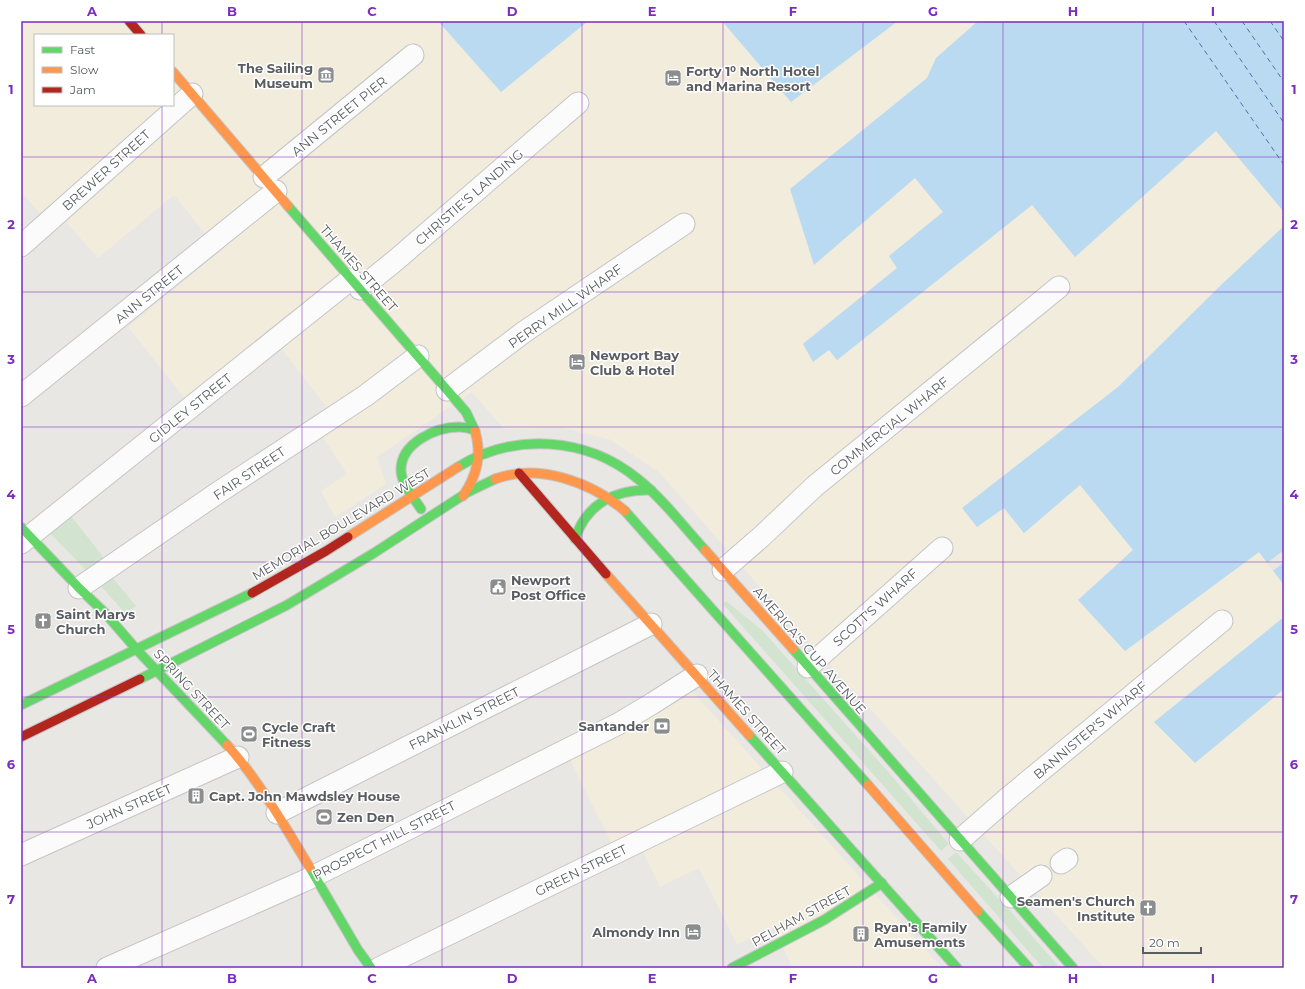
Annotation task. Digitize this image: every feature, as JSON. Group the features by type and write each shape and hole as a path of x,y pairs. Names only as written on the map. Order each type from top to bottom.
{"main road":[{"path":"129,21 140,34"},
{"name":"THAMES STREET","path":"174,73 469,416 474,430 478,456 477,469 473,481 463,496"},
{"path":"428,519 405,483 401,472 402,460 409,449 421,439 441,430 462,427 474,430"},
{"name":"AMERICA'S CUP AVENUE","path":"478,456 502,447 521,444 546,443 572,447 596,454 613,462 632,474 651,490 1073,968"},
{"name":"MEMORIAL BOULEVARD WEST","path":"21,705 260,589 347,538 478,456"},
{"path":"21,737 261,619 349,569 463,496 492,480 519,473 563,478 586,486 608,498 629,515 1029,968"},
{"name":"THAMES STREET","path":"519,473 575,539 957,968"},
{"path":"575,539 582,520 594,508 608,498 630,490 651,490"},
{"name":"SPRING STREET","path":"24,535 105,613 137,650 238,757 277,812 370,968"},
{"name":"PELHAM STREET","path":"732,968 824,920 882,884"}],"street":[{"name":"ANN STREET PIER","path":"270,184 413,55"},
{"name":"BREWER STREET","path":"21,246 192,94"},
{"name":"CHRISTIE'S LANDING","path":"355,284 396,260 578,103"},
{"name":"ANN STREET","path":"21,396 270,184"},
{"name":"PERRY MILL WHARF","path":"447,390 524,332 684,224"},
{"name":"GIDLEY STREET","path":"24,535 355,284"},
{"name":"COMMERCIAL WHARF","path":"723,570 761,537 815,486 1059,287"},
{"name":"FAIR STREET","path":"79,588 219,492 365,396 418,356"},
{"name":"SCOTT'S WHARF","path":"808,667 942,548"},
{"name":"BANNISTER'S WHARF","path":"960,840 1222,621"},
{"name":"FRANKLIN STREET","path":"277,812 651,624"},
{"name":"PROSPECT HILL STREET","path":"107,968 304,881 618,724 697,675"},
{"name":"JOHN STREET","path":"21,855 238,757"},
{"name":"GREEN STREET","path":"379,968 782,772"},
{"path":"1011,897 1041,876"}],"shaded area":[{"path":"21,21 438,21 501,92 588,21 722,21 791,102 898,21 978,21 937,58 927,78 791,189 814,265 915,177 943,212 890,256 897,268 803,343 829,350 838,360 1032,205 1075,257 1216,131 1284,212 1284,226 1219,287 1118,387 962,508 1004,508 1024,533 1080,485 1133,550 1078,600 1125,651 1259,552 1284,585 1284,617 1155,722 1280,692 1284,689 1284,968 1104,968 744,569 659,472 609,439 562,428 504,429 472,392 377,457 386,484 335,517 321,491 347,474 312,421 328,409 271,335 187,401 128,327 220,252 174,195 98,258 50,204 40,213 21,192"},
{"path":"690,689 942,968 793,968 773,928 737,945 699,868 660,887 642,850 620,860 568,756"}],"green space":[{"path":"68,512 104,558 86,570 46,529"},
{"path":"112,577 136,606 125,613 100,585"},
{"path":"726,601 762,630 891,775 949,844 941,851 723,604"},
{"path":"956,852 1060,968 1043,968 948,859"}],"water":[{"path":"438,21 588,21 501,92"},
{"path":"722,21 898,21 791,102"},
{"path":"978,21 1284,21 1284,212 1216,131 1075,257 1032,205 837,360 829,350 813,362 803,344 897,268 889,256 943,212 915,178 814,265 790,189 927,78 936,58"},
{"path":"1284,226 1284,585 1259,552 1125,651 1078,600 1133,550 1080,485 1024,533 1004,508 977,527 962,508 1118,387 1219,287"},
{"path":"1284,617 1284,689 1195,763 1154,722"}],"pier":[{"path":"1284,550 1284,562 1273,571 1267,563"}],"ferry route":[{"path":"1184,21 1284,165"},
{"path":"1214,21 1284,123"},
{"path":"1242,21 1284,82"},
{"path":"1270,21 1284,41"}],"traffic: fast":[{"path":"288,206 466,412 475,431"},
{"path":"421,509 409,491 402,476 402,461 406,452 421,438 440,430 459,427 474,430"},
{"path":"458,467 480,456 503,448 526,444 550,444 596,454 618,465 638,479 664,504 705,550"},
{"path":"140,679 287,605 374,553 468,492 495,479"},
{"path":"575,539 586,516 604,501 625,492 651,490"},
{"path":"625,511 868,785"},
{"path":"21,527 105,613 137,650 227,745"},
{"path":"21,705 252,593"},
{"path":"793,649 1073,968"},
{"path":"749,735 957,968"},
{"path":"310,868 358,950 371,968"},
{"path":"732,968 824,920 882,883"},
{"path":"978,911 1029,968"}],"traffic: slow":[{"path":"174,73 288,206"},
{"path":"463,496 472,481 477,465 478,448 475,431"},
{"path":"348,537 458,467"},
{"path":"495,479 529,473 547,474 564,478 597,492 625,511"},
{"path":"705,550 793,649"},
{"path":"606,574 749,735"},
{"path":"227,745 261,788 310,868"},
{"path":"868,785 978,911"}],"traffic: jam":[{"path":"129,21 140,34"},
{"path":"519,473 606,574"},
{"path":"252,593 348,537"},
{"path":"21,737 140,679"}],"place":[{"name":"The Sailing Museum","path":"326,75"},
{"name":"Forty 1⁰ North Hotel and Marina Resort","path":"673,78"},
{"name":"Newport Bay Club & Hotel","path":"577,362"},
{"name":"Newport Post Office","path":"498,587"},
{"name":"Saint Marys Church","path":"43,621"},
{"name":"Santander","path":"662,726"},
{"name":"Cycle Craft Fitness","path":"249,734"},
{"name":"Capt. John Mawdsley House","path":"196,796"},
{"name":"Zen Den","path":"324,817"},
{"name":"Seamen's Church Institute","path":"1148,908"},
{"name":"Almondy Inn","path":"693,932"},
{"name":"Ryan's Family Amusements","path":"861,934"}]}
